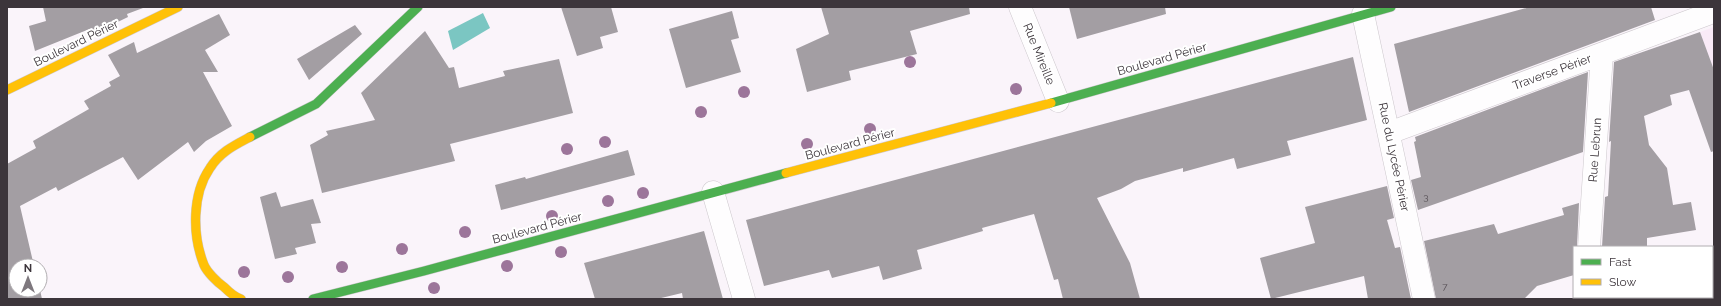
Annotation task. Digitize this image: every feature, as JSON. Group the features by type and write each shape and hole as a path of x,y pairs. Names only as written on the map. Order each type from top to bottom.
{"street":[{"name":"Boulevard Périer","path":"7,90 178,7"},
{"path":"241,299 235,297 220,284 204,266 197,240 196,213 200,186 210,167 228,148 316,104 418,7"},
{"name":"Rue Mireille","path":"1020,7 1058,101"},
{"name":"Boulevard Périer","path":"313,299 424,271 713,192 1058,101 1391,7"},
{"name":"Traverse Périer","path":"1389,133 1708,14 1710,7"},
{"name":"Rue du Lycée Périer","path":"1363,14 1424,299"},
{"name":"Rue Lebrun","path":"1588,246 1602,54"},
{"path":"713,192 744,299"}],"shaded area":[{"path":"1714,27 1714,70 1700,32"}],"water":[{"path":"483,13 490,28 453,50 448,31"}],"building":[{"path":"43,7 143,8 127,14 128,17 95,33 92,28 35,51 29,26 46,21"},
{"path":"561,7 611,7 618,32 600,37 603,48 577,56"},
{"path":"821,7 969,7 970,14 910,31 917,54 849,71 851,80 807,92 796,49 829,34"},
{"path":"1069,7 1165,7 1166,14 1077,39"},
{"path":"1530,7 1651,7 1655,20 1409,112 1394,44"},
{"path":"732,11 739,38 731,40 741,72 686,88 669,29"},
{"path":"219,14 230,35 205,50 218,72 203,72 232,126 206,141 194,152 188,142 138,180 123,157 58,191 56,187 20,206 32,258 8,258 8,298 42,299 7,299 7,164 36,148 33,141 89,109 84,101 111,86 109,82 120,76 108,55 134,42 137,53"},
{"path":"355,25 362,34 309,80 297,59"},
{"path":"425,31 449,68 454,67 459,88 505,76 503,71 559,59 573,113 450,144 455,161 322,193 310,145 328,135 326,131 375,120 361,93"},
{"path":"1700,32 1714,70 1714,151 1711,152 1689,90 1670,95 1672,105 1644,116 1649,145 1667,168 1673,205 1691,202 1696,230 1647,238 1647,246 1602,246 1605,197 1608,196 1611,141 1609,142 1614,62"},
{"path":"1353,57 1367,120 1287,141 1291,155 1237,169 1234,158 1183,172 1183,168 1135,181 1121,189 1097,198 1130,263 1140,299 1063,299 1058,279 1054,280 1034,214 982,228 983,231 917,250 922,269 883,280 879,266 832,278 829,270 764,286 746,220"},
{"path":"1588,72 1583,152 1418,210 1411,180 1421,177 1414,142 1416,141 1415,137"},
{"path":"628,150 635,175 501,210 495,185 525,177 526,179"},
{"path":"1387,186 1394,218 1387,220 1395,248 1400,247 1411,299 1368,299 1364,276 1271,299 1260,258 1315,243 1305,207"},
{"path":"276,192 281,207 313,199 321,223 311,224 316,243 295,248 297,254 275,259 260,197"},
{"path":"1579,203 1577,246 1573,246 1573,275 1537,286 1524,299 1436,299 1424,241 1494,224 1498,234 1564,215 1562,208"},
{"path":"704,231 723,299 683,299 682,293 657,299 595,299 584,263"}],"traffic: fast":[{"path":"250,137 316,104 418,7"},
{"path":"1051,103 1391,7"},
{"path":"313,299 424,271 786,173"}],"traffic: slow":[{"path":"7,90 178,7"},
{"path":"786,173 1051,103"},
{"path":"241,299 236,297 215,280 205,268 197,241 196,215 197,202 204,178 214,162 233,146 250,137"}]}
